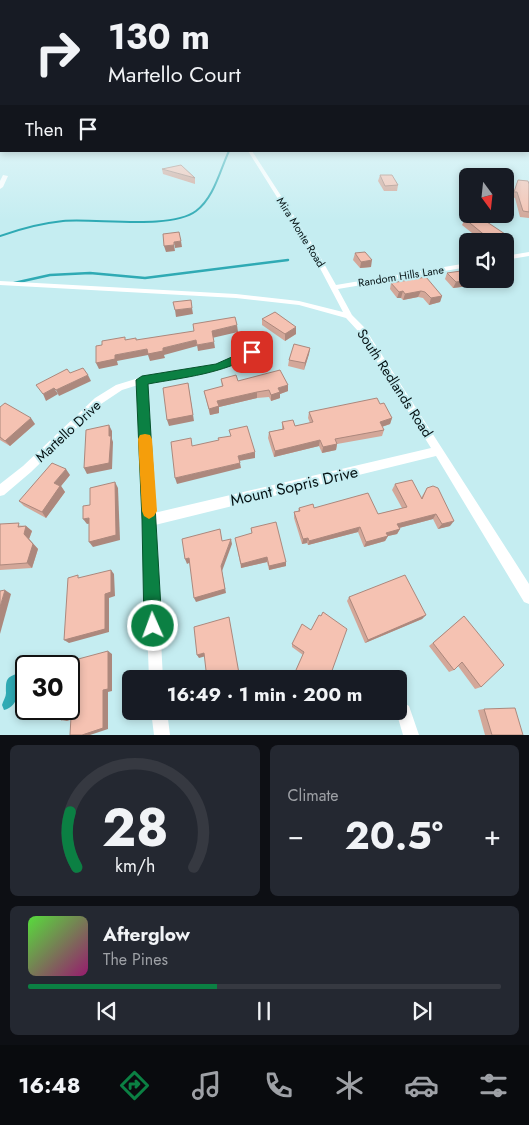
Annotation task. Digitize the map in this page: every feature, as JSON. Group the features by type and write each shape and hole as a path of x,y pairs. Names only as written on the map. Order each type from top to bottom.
{"street":[{"name":"Mira Monte Road","path":"251,152 335,287 349,316"},
{"path":"0,187 5,176"},
{"path":"514,256 529,254"},
{"name":"Random Hills Lane","path":"335,287 459,266"},
{"name":"South Redlands Road","path":"0,283 236,296 299,303 349,316 361,328 529,597"},
{"name":"Martello Drive","path":"1,488 27,469 98,401 119,387 142,380 216,368 252,352"},
{"path":"142,380 156,670"},
{"name":"Mount Sopris Drive","path":"150,520 439,451"},
{"path":"160,720 162,735"},
{"path":"407,720 411,735"}],"water":[{"path":"15,675 15,702 4,710 2,705 6,694 7,681"}],"building":[{"path":"181,165 195,178 162,169"},
{"path":"380,175 392,175 398,185 385,186"},
{"path":"518,180 528,181 529,212 523,211 517,192 514,192"},
{"path":"470,223 488,223 504,233 482,233"},
{"path":"179,232 181,241 174,242 174,245 164,246 163,234"},
{"path":"365,252 372,260 361,262 355,253"},
{"path":"459,271 459,282 456,282 447,273"},
{"path":"426,277 442,296 431,298 421,291 405,294 403,291 399,292 391,283"},
{"path":"191,300 192,308 175,310 173,302"},
{"path":"275,312 296,327 285,334 262,319"},
{"path":"235,317 237,325 212,331 214,342 197,345 196,340 163,348 163,351 148,354 147,349 115,355 115,359 96,363 96,346 102,345 102,341 125,337 125,340 136,338 136,340 194,331 193,324"},
{"path":"294,344 310,348 305,363 289,360"},
{"path":"83,368 88,375 56,390 54,388 43,394 36,385 67,369 70,373"},
{"path":"280,370 288,385 278,388 280,392 271,395 269,390 217,401 219,406 209,409 204,391 223,386 221,379 236,375 238,381"},
{"path":"188,383 193,415 167,420 163,388"},
{"path":"377,398 380,404 384,403 392,418 380,422 384,430 335,439 337,444 323,447 320,440 275,451 269,432 284,429 282,422 293,420 295,426 313,422 309,412"},
{"path":"5,403 31,418 5,441 0,437 0,407"},
{"path":"109,425 109,436 111,436 109,463 84,468 86,430"},
{"path":"247,426 255,452 238,456 240,463 175,478 171,442 191,438 192,446 231,436 229,430"},
{"path":"52,463 66,469 54,483 60,486 42,512 19,501"},
{"path":"412,480 422,499 427,488 433,486 438,488 454,521 442,524 436,514 397,524 400,529 386,533 388,536 366,542 360,527 309,541 308,538 303,539 294,512 300,511 299,508 313,504 314,508 368,493 378,514 407,507 395,484"},
{"path":"115,482 116,535 89,542 89,518 83,519 83,506 90,505 90,488"},
{"path":"276,522 286,562 269,566 267,557 241,564 235,538 252,533 251,528"},
{"path":"19,523 18,527 26,526 24,534 33,544 27,563 0,565 0,524"},
{"path":"220,529 222,541 231,539 221,566 225,589 194,598 189,558 185,559 182,539"},
{"path":"111,570 111,592 105,594 105,629 64,640 68,578 78,575 78,578"},
{"path":"405,575 426,615 368,640 349,597"},
{"path":"5,590 0,607 0,591"},
{"path":"323,612 347,629 332,670 296,670 304,652 292,644 302,624 311,630 319,615 321,616"},
{"path":"464,616 504,665 481,687 462,662 454,670 433,643"},
{"path":"229,617 238,670 206,670 204,653 197,655 194,627"},
{"path":"108,651 108,689 103,690 103,728 82,735 70,735 71,720 80,720 80,659"},
{"path":"515,708 523,735 492,735 484,709"}],"waterway":[{"path":"0,236 47,223 63,221 152,222 184,217 196,211 207,199 228,152"},
{"path":"14,283 50,275 90,273 145,278 288,260"}],"slow traffic":[{"path":"145,439 149,511"}],"route":[{"path":"153,626 150,520 142,380 216,368 252,352"}]}
